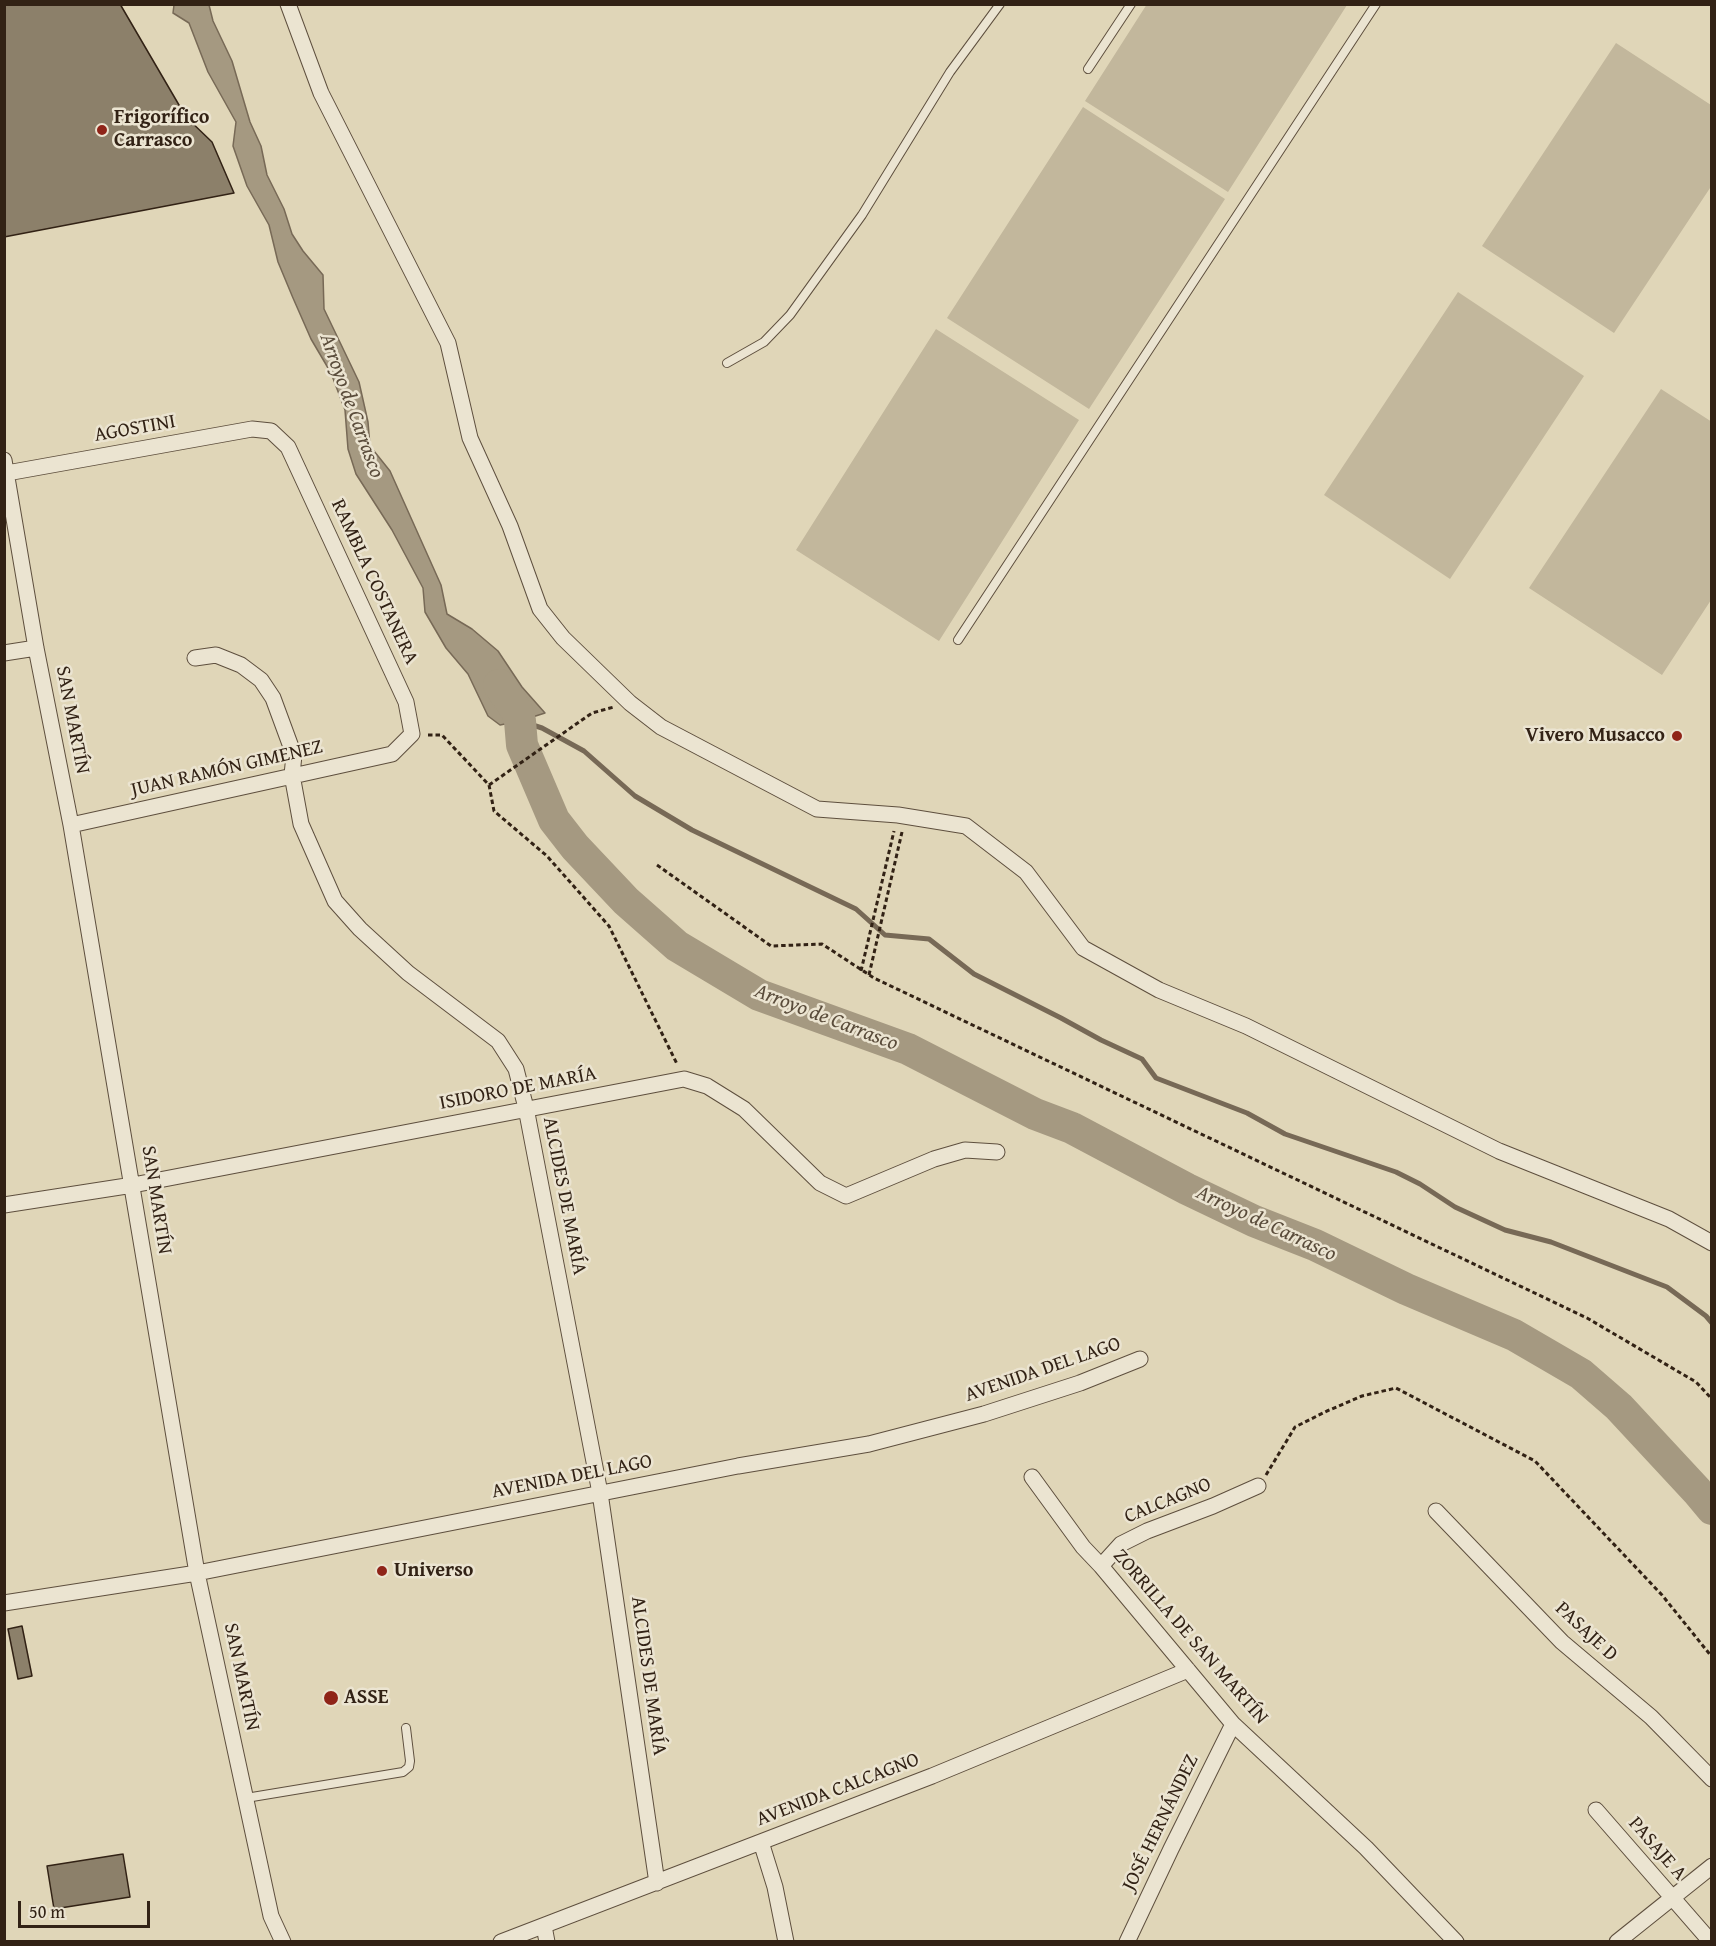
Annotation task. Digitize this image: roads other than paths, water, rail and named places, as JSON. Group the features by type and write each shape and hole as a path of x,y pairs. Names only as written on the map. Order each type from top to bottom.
{"street":[{"path":"288,4 321,93 404,252 448,343 470,438 510,526 540,609 563,638 592,668 661,727 817,809 902,815 966,826 1026,872 1083,948 1159,990 1246,1026 1499,1150 1669,1220 1712,1243"},
{"name":"AGOSTINI","path":"6,467 252,429 271,431"},
{"name":"RAMBLA COSTANERA","path":"271,431 288,447 406,702 412,734 392,754"},
{"name":"SAN MARTÍN","path":"6,467 36,648 71,825 197,1574 271,1916 283,1941"},
{"path":"4,653 36,648"},
{"name":"ALCIDES DE MARÍA","path":"195,658 216,655 242,665 261,680 273,698 294,755 292,776 302,824 335,901 360,929 408,973 498,1041 516,1069 526,1108 600,1493 657,1883"},
{"name":"JUAN RAMÓN GIMENEZ","path":"71,825 392,754"},
{"name":"ISIDORO DE MARÍA","path":"4,1205 133,1185 684,1079 707,1086 744,1109 820,1183 846,1196 934,1159 965,1150 997,1152"},
{"name":"AVENIDA DEL LAGO","path":"4,1603 197,1574 738,1466 869,1444 984,1414 1080,1383 1140,1359"},
{"name":"ZORRILLA DE SAN MARTÍN","path":"1032,1477 1083,1546 1233,1724 1366,1848 1456,1941"},
{"name":"CALCAGNO","path":"1101,1566 1121,1544 1258,1486"},
{"name":"PASAJE D","path":"1436,1511 1562,1642 1651,1717 1712,1779"},
{"name":"AVENIDA CALCAGNO","path":"501,1941 932,1776 1188,1670"},
{"name":"JOSÉ HERNÁNDEZ","path":"1127,1941 1233,1724"},
{"name":"PASAJE A","path":"1596,1810 1711,1941"},
{"path":"761,1842 775,1887 786,1941"},
{"path":"1617,1941 1712,1866"},
{"path":"544,1926 547,1941"}],"lane":[{"path":"727,363 764,342 790,315 862,215 950,72 1000,4"},
{"path":"1088,69 1131,4"},
{"path":"958,640 1376,4"},
{"path":"246,1798 404,1772 409,1767 410,1761 406,1728"}],"water":[{"path":"174,5 209,5 213,21 232,61 250,122 261,146 267,175 284,209 292,234 323,275 324,309 359,382 368,422 370,446 390,471 441,585 447,614 472,629 498,651 522,687 545,713 500,725 488,716 468,674 446,648 425,612 423,588 392,530 356,474 348,449 345,410 331,373 311,339 293,298 278,262 269,225 247,186 233,146 236,122 208,72 189,23 173,13"}],"waterway":[{"name":"Arroyo de Carrasco","path":"499,685 517,711 522,745 554,820 575,847 626,901 677,946 759,995 908,1049 1035,1114 1072,1128 1187,1189 1254,1221 1315,1245 1406,1289 1514,1335 1581,1374 1619,1407 1712,1509"},
{"path":"520,721 542,728 584,751 635,796 692,830 856,909 885,935 929,939 974,974 1142,1059 1156,1078 1247,1113 1285,1134 1396,1172 1420,1184 1455,1207 1505,1230 1551,1242 1667,1287 1712,1323"}],"place":[{"name":"Frigorífico Carrasco","path":"102,130"},
{"name":"Vivero Musacco","path":"1677,736"},
{"name":"Universo","path":"382,1571"},
{"name":"ASSE","path":"331,1698"}]}
